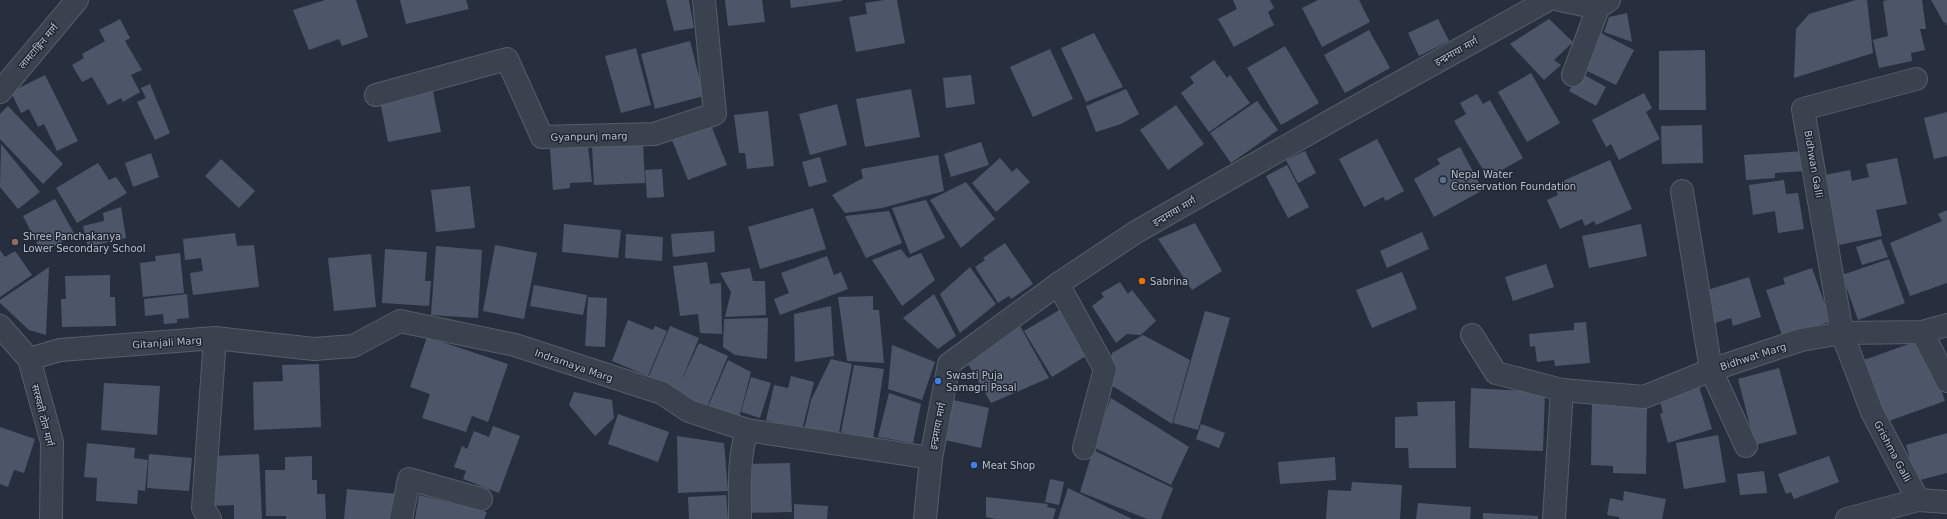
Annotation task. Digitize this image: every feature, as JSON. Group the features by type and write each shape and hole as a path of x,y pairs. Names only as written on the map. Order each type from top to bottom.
{"street":[{"name":"लामटाङ्गिन मार्ग","path":"0,92 77,0"},
{"name":"Gyanpunj marg","path":"376,95 507,59 542,137 654,134 715,114 704,0"},
{"name":"इन्द्रमाया मार्ग","path":"925,519 931,458 949,364 1058,284 1136,232 1334,119 1548,0"},
{"path":"1560,0 1604,4 1573,75"},
{"name":"Bidhwan Galli","path":"1842,334 1804,109 1916,79"},
{"path":"1682,191 1711,370 1746,446"},
{"path":"1058,284 1105,369 1084,448"},
{"name":"Indramaya Marg","path":"215,338 322,349 353,346 400,321 515,345 662,393 689,411 747,430 931,458"},
{"name":"Bidhwat Marg","path":"1472,336 1496,373 1562,390 1644,396 1711,370 1801,340 1842,334 1922,332 1947,325"},
{"path":"0,326 29,359"},
{"path":"1922,332 1947,381"},
{"name":"Grishma Galli","path":"1842,334 1872,412 1918,500"},
{"name":"Gitanjali Marg","path":"29,359 60,350 215,338 203,508 210,519"},
{"name":"सरस्वती टोल मार्ग","path":"29,359 52,442 51,519"},
{"path":"1554,519 1562,390"},
{"path":"740,519 740,463 742,447 747,430"},
{"path":"401,519 409,480 481,500"},
{"path":"1847,519 1918,500 1947,502"}],"building":[{"path":"325,0 356,0 368,37 342,46 339,39 309,50 293,10"},
{"path":"400,0 466,0 469,9 406,24"},
{"path":"666,0 689,0 694,28 674,31"},
{"path":"725,0 762,0 765,22 728,26"},
{"path":"790,0 842,0 842,1 791,8"},
{"path":"884,0 897,0 905,43 856,52 849,17 867,14 865,3"},
{"path":"1233,0 1270,0 1274,8 1268,12 1274,25 1234,47 1218,19 1237,9"},
{"path":"1318,0 1359,0 1370,22 1322,47 1302,8"},
{"path":"1856,0 1867,0 1873,53 1794,78 1796,29 1809,14"},
{"path":"1922,0 1926,29 1920,29 1925,50 1911,53 1912,61 1879,68 1873,40 1888,36 1883,1"},
{"path":"1931,0 1947,0 1947,26 1945,22 1944,23"},
{"path":"1627,13 1632,42 1604,32 1609,17"},
{"path":"120,19 130,38 125,41 142,70 131,75 140,92 123,102 121,98 108,105 92,77 82,82 72,65 84,58 82,54 105,41 99,30"},
{"path":"1438,19 1449,41 1419,56 1408,33"},
{"path":"1549,19 1573,42 1554,60 1561,65 1544,80 1510,44"},
{"path":"1369,30 1390,68 1345,93 1324,55"},
{"path":"1094,33 1123,87 1086,102 1061,48"},
{"path":"1601,33 1634,50 1616,85 1583,69"},
{"path":"690,41 704,96 655,109 641,54"},
{"path":"1285,46 1319,103 1281,125 1247,68"},
{"path":"636,48 651,105 621,113 605,56"},
{"path":"1050,49 1073,99 1033,117 1010,67"},
{"path":"1705,50 1706,110 1659,110 1659,51"},
{"path":"1214,60 1227,78 1230,75 1250,103 1209,132 1181,93 1194,83 1190,77"},
{"path":"1579,72 1606,87 1596,106 1569,91"},
{"path":"1531,73 1560,123 1527,142 1498,92"},
{"path":"45,75 78,141 57,151 44,124 38,127 29,109 21,113 11,92"},
{"path":"971,75 975,104 946,108 943,78"},
{"path":"150,84 170,133 155,140 137,102 146,98 141,88"},
{"path":"911,89 920,137 865,147 856,99"},
{"path":"1126,89 1139,114 1121,124 1096,132 1086,106"},
{"path":"433,91 441,132 388,142 380,101"},
{"path":"1644,93 1652,108 1646,112 1660,139 1619,160 1611,144 1606,147 1592,120"},
{"path":"1477,94 1483,104 1490,100 1523,158 1488,178 1454,121 1466,114 1460,103"},
{"path":"1257,101 1278,130 1231,163 1210,133"},
{"path":"837,104 847,145 810,155 799,114"},
{"path":"1176,105 1204,144 1168,170 1140,130"},
{"path":"8,106 63,164 43,184 0,139 0,114"},
{"path":"768,111 774,166 747,169 745,153 739,153 734,115"},
{"path":"1947,112 1947,156 1934,159 1924,118"},
{"path":"711,125 727,165 688,180 672,140"},
{"path":"1702,125 1703,163 1662,164 1661,126"},
{"path":"1377,139 1404,191 1386,201 1383,197 1364,207 1339,159"},
{"path":"981,142 989,165 951,177 944,154"},
{"path":"643,143 645,183 594,185 592,146"},
{"path":"1,144 40,192 18,209 0,187"},
{"path":"588,146 592,182 570,183 570,188 553,190 550,149"},
{"path":"1460,147 1483,190 1434,217 1414,179 1440,164 1437,159"},
{"path":"1305,151 1316,173 1298,183 1286,160"},
{"path":"1805,151 1806,171 1775,173 1775,178 1746,180 1744,155"},
{"path":"151,153 159,177 133,187 125,163"},
{"path":"938,155 944,191 882,208 845,213 832,195 863,178 861,169"},
{"path":"820,157 827,182 809,187 802,162"},
{"path":"1000,158 1012,172 1017,168 1030,182 996,212 972,183"},
{"path":"1897,158 1907,204 1876,210 1882,236 1834,246 1820,176 1850,170 1852,181 1869,177 1866,164"},
{"path":"221,159 255,191 239,208 205,176"},
{"path":"1610,160 1632,209 1596,225 1594,221 1585,226 1582,219 1560,229 1547,200 1558,195 1554,185"},
{"path":"98,163 109,180 116,177 127,193 77,223 56,188"},
{"path":"1287,165 1309,207 1288,218 1266,176"},
{"path":"662,169 664,197 647,198 645,170"},
{"path":"1784,180 1786,194 1798,193 1804,229 1778,233 1775,211 1753,215 1749,185"},
{"path":"966,182 995,219 961,248 930,200"},
{"path":"470,186 475,228 436,232 431,190"},
{"path":"55,199 75,235 42,253 23,216"},
{"path":"926,200 945,238 910,254 892,208"},
{"path":"121,207 126,238 88,247 83,226 104,221 103,213"},
{"path":"813,208 826,249 760,269 748,227"},
{"path":"1947,210 1947,283 1910,296 1890,243 1942,221 1938,214"},
{"path":"889,211 902,243 866,258 845,216"},
{"path":"1195,223 1222,271 1192,290 1158,239"},
{"path":"564,224 621,230 618,258 562,252"},
{"path":"1641,224 1647,256 1589,268 1582,236"},
{"path":"714,231 715,252 673,257 671,234"},
{"path":"1422,232 1429,249 1387,268 1380,251"},
{"path":"235,233 237,246 254,245 259,287 193,295 190,273 203,271 201,258 185,260 183,239"},
{"path":"626,234 663,237 662,261 625,258"},
{"path":"1881,239 1888,257 1862,265 1856,247"},
{"path":"1005,243 1033,284 1011,299 1009,296 998,303 975,267 985,260 983,258"},
{"path":"495,245 537,253 524,319 483,311"},
{"path":"436,246 482,250 478,318 431,315"},
{"path":"385,249 427,252 425,281 431,281 429,306 382,303"},
{"path":"901,249 908,258 921,253 935,280 902,306 872,260"},
{"path":"0,250 5,257 15,251 32,275 0,297"},
{"path":"180,253 184,293 143,297 140,263 156,261 155,256"},
{"path":"371,254 376,307 334,311 328,258"},
{"path":"827,256 834,275 841,272 848,289 780,315 774,299 789,293 781,273"},
{"path":"1889,259 1905,303 1858,320 1842,275"},
{"path":"707,262 710,284 721,283 722,334 700,333 698,314 680,316 673,266"},
{"path":"1546,264 1554,287 1513,301 1505,277"},
{"path":"49,267 46,335 29,330 0,303 0,300"},
{"path":"970,267 996,304 960,333 940,294"},
{"path":"750,268 753,281 765,281 766,315 725,317 731,292 720,273"},
{"path":"1812,268 1831,321 1783,338 1766,290 1785,284 1783,278"},
{"path":"1402,272 1417,309 1372,328 1356,290"},
{"path":"110,275 110,297 115,297 116,326 62,327 61,299 66,299 65,276"},
{"path":"1749,277 1761,317 1733,326 1731,318 1712,324 1701,292"},
{"path":"1120,282 1128,294 1132,290 1156,321 1141,335 1127,334 1116,343 1092,306 1104,297 1101,293"},
{"path":"534,285 587,295 583,315 530,306"},
{"path":"187,294 189,318 177,319 177,323 164,324 163,314 145,316 144,299"},
{"path":"934,294 956,336 938,349 903,318"},
{"path":"873,296 873,310 879,310 884,363 847,361 838,297"},
{"path":"588,297 607,298 605,347 585,346"},
{"path":"831,306 834,356 795,362 794,314"},
{"path":"1061,309 1089,354 1052,377 1024,331"},
{"path":"1205,311 1230,318 1198,430 1173,423"},
{"path":"768,318 767,359 735,355 723,347 724,319"},
{"path":"628,320 653,330 655,326 667,331 648,376 612,361"},
{"path":"1586,322 1590,363 1555,366 1554,360 1537,362 1535,346 1530,347 1529,334 1574,330 1574,323"},
{"path":"670,326 699,338 681,382 699,343 728,356 705,412 646,383"},
{"path":"1020,326 1049,378 991,403 968,364"},
{"path":"1143,335 1190,360 1172,424 1108,383 1112,353"},
{"path":"427,337 508,364 488,422 472,416 466,432 422,418 430,394 410,387"},
{"path":"1923,339 1945,401 1883,423 1861,361"},
{"path":"892,345 935,362 922,400 888,389"},
{"path":"831,359 852,364 838,438 804,430 811,400"},
{"path":"728,360 751,372 739,418 707,409"},
{"path":"319,364 321,427 254,430 253,382 283,381 282,365"},
{"path":"854,365 884,369 873,439 841,432"},
{"path":"1779,368 1797,434 1755,445 1738,379"},
{"path":"791,376 814,382 802,430 766,420 774,385 788,388"},
{"path":"751,377 771,383 760,418 741,412"},
{"path":"104,383 160,386 157,435 101,430"},
{"path":"1699,386 1712,429 1668,443 1660,414 1663,413 1659,398"},
{"path":"1471,388 1545,392 1543,451 1469,448"},
{"path":"574,392 612,400 614,418 595,436 569,405"},
{"path":"889,393 921,404 913,443 878,437"},
{"path":"1111,398 1189,447 1171,485 1093,447"},
{"path":"949,399 989,408 981,448 940,439"},
{"path":"1592,400 1647,401 1646,474 1613,473 1613,466 1591,465"},
{"path":"1455,401 1456,468 1409,468 1408,448 1395,448 1395,417 1418,416 1417,402"},
{"path":"618,414 669,432 658,462 608,444"},
{"path":"1201,424 1225,433 1219,448 1196,439"},
{"path":"493,426 520,436 499,493 463,479 466,471 454,467 462,446 467,449 474,431 489,437"},
{"path":"0,427 35,439 24,473 14,470 8,487 0,484"},
{"path":"1947,433 1947,473 1916,481 1906,445"},
{"path":"1718,435 1726,482 1684,489 1676,443"},
{"path":"677,436 724,443 728,491 678,493"},
{"path":"87,443 135,448 134,458 148,460 145,491 138,490 137,504 96,501 97,478 84,477"},
{"path":"1093,450 1173,488 1161,519 1147,519 1080,492"},
{"path":"149,454 192,458 189,491 147,488"},
{"path":"259,454 262,519 234,519 234,505 213,506 211,456"},
{"path":"312,456 312,480 317,480 317,494 325,494 326,519 286,519 286,516 266,516 265,470 285,470 285,457"},
{"path":"1829,456 1839,482 1794,499 1791,492 1786,494 1778,474"},
{"path":"1335,457 1336,480 1280,484 1278,462"},
{"path":"790,463 792,512 747,513 746,464"},
{"path":"1764,471 1767,493 1740,495 1737,474"},
{"path":"1050,479 1064,482 1059,505 1045,502"},
{"path":"1352,482 1402,485 1400,519 1326,519 1328,490 1351,491"},
{"path":"1068,488 1132,519 1058,519"},
{"path":"347,489 397,494 394,519 344,519"},
{"path":"1624,491 1666,499 1662,519 1619,519 1619,517 1607,515 1610,498 1623,501"},
{"path":"419,495 487,512 484,519 415,519"},
{"path":"726,495 728,519 689,519 688,497"},
{"path":"986,497 1048,504 1047,507 1056,509 1053,519 996,519 986,517"},
{"path":"1418,503 1471,507 1470,519 1416,519"},
{"path":"794,504 828,506 827,519 794,519"},
{"path":"1483,513 1538,516 1538,519 1483,519"}],"place":[{"name":"Nepal Water Conservation Foundation","path":"1443,180"},
{"name":"Shree Panchakanya Lower Secondary School","path":"15,242"},
{"name":"Sabrina","path":"1142,281"},
{"name":"Swasti Puja Samagri Pasal","path":"938,381"},
{"name":"Meat Shop","path":"974,465"}]}
